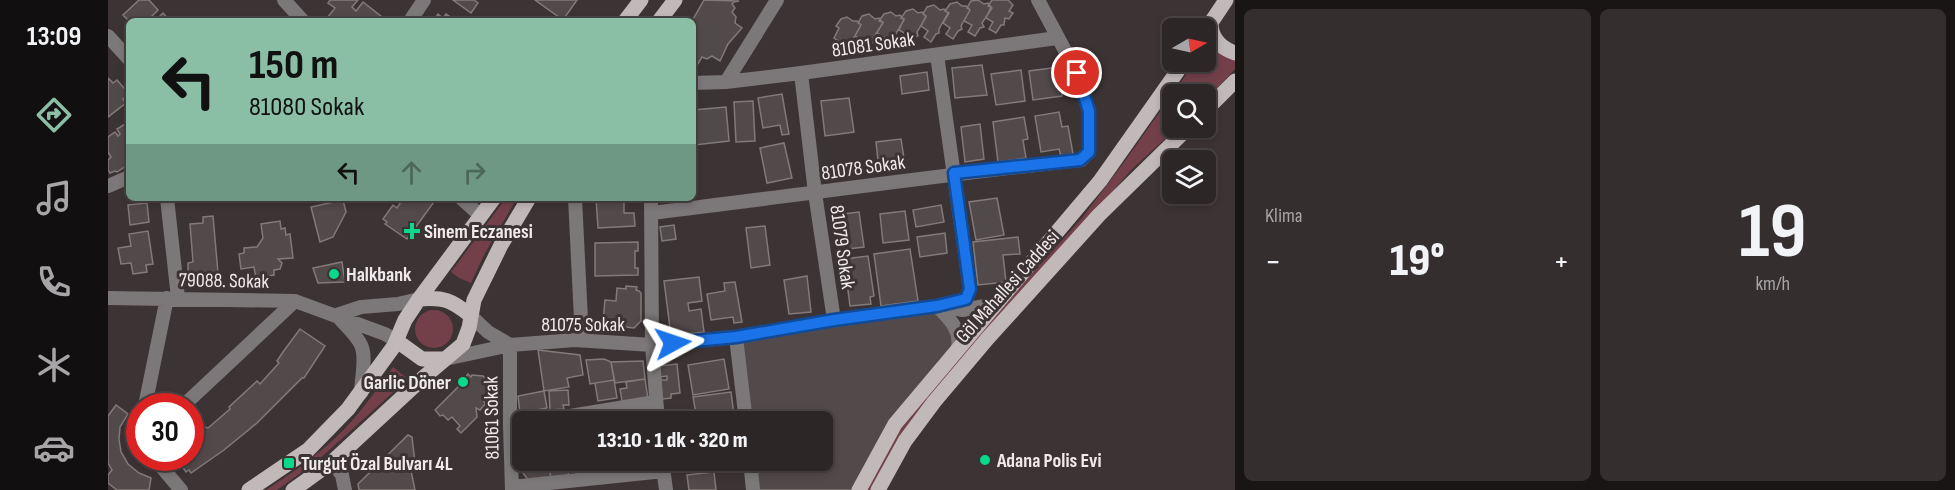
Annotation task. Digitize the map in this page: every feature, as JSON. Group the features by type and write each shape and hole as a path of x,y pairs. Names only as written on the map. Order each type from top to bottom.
{"main road":[{"path":"627,18 641,0"},
{"path":"661,18 675,0"},
{"path":"1214,18 1226,0"},
{"path":"1216,40 1221,46 1235,53"},
{"name":"Göl Mahallesi Caddesi","path":"859,490 895,424 1100,182 1177,72"},
{"path":"1216,100 1235,81"},
{"name":"Göl Mahallesi Caddesi","path":"878,490 905,441 934,402 988,338 1099,215 1178,138"},
{"path":"249,490 308,450 361,393 397,341 405,320 419,299 492,201"},
{"path":"293,490 332,462 463,344 469,328 474,300 501,245 527,201"},
{"path":"419,299 444,298 470,315"},
{"path":"397,341 422,359 445,359"}],"street":[{"path":"284,0 300,18"},
{"path":"412,18 424,0"},
{"path":"726,82 777,0"},
{"path":"1038,0 1057,38"},
{"path":"108,36 126,56"},
{"name":"81081 Sokak","path":"696,83 726,82 801,73 1057,38"},
{"name":"81078 Sokak","path":"651,213 954,173 1080,160 1089,152 1089,111 1077,73 1057,38"},
{"path":"937,54 954,173"},
{"name":"81079 Sokak","path":"801,73 815,193 834,320"},
{"name":"81075 Sokak","path":"445,359 510,345 582,340 652,345 736,337 834,320 937,306 966,299 970,289 954,173"},
{"path":"108,186 126,178"},
{"path":"148,393 172,298 167,201"},
{"path":"464,201 481,216"},
{"path":"575,201 582,340"},
{"path":"651,201 652,345 657,411"},
{"name":"79088. Sokak","path":"108,298 295,301 337,315 397,341"},
{"path":"361,393 363,349 337,315 361,307 398,304 419,299"},
{"path":"197,393 295,301"},
{"path":"937,306 963,310 996,304"},
{"path":"937,306 959,333 958,348"},
{"path":"470,315 488,332 510,345"},
{"path":"736,337 745,411"},
{"name":"81061 Sokak","path":"510,345 515,411"},
{"path":"601,411 656,402"},
{"path":"332,462 342,475 345,490"},
{"path":"165,471 181,490"},
{"name":"81061 Sokak","path":"512,489 513,471"},
{"path":"512,489 630,471"},
{"path":"664,471 666,490"},
{"path":"751,471 753,490"}],"shaded area":[{"path":"1216,50 1235,59 1235,69 1216,89 1216,84 1179,84 1188,72 1216,72"},
{"path":"1162,109 1162,138 1166,138 1132,169 1085,223 871,490 867,490 894,438 953,362 1082,218"},
{"path":"504,201 515,201 485,253 471,283 451,272"},
{"path":"434,310 448,315 453,329 448,343 434,348 420,343 415,329 420,315"},
{"path":"393,367 408,379 316,462 277,490 266,490 309,460 342,431"}],"building":[{"path":"139,0 149,0 158,10 152,16 154,18 126,18 123,15"},
{"path":"330,0 358,0 352,7 356,11 363,2 382,17 327,18 335,8 328,3"},
{"path":"453,0 474,0 478,3 471,13"},
{"path":"535,0 577,0 564,18 560,18"},
{"path":"704,0 739,1 732,4 735,8 732,12 736,17 735,23 742,28 728,44 720,61 712,56 707,59 702,57 696,67 696,18 694,18"},
{"path":"978,0 984,4 988,3 992,8 982,23 984,27 980,28 975,36 968,32 972,25 964,21 970,10 967,8 971,1"},
{"path":"992,0 1008,0 1013,5 1009,11 1013,13 1009,19 1005,18 1004,25 1001,25 996,33 989,29 993,22 986,18 991,7 988,6"},
{"path":"957,2 970,10 961,26 962,29 953,39 946,34 950,28 943,23 949,13 945,11 950,4"},
{"path":"934,5 948,13 939,33 931,42 924,37 928,31 921,26 927,7"},
{"path":"913,9 918,13 922,12 926,17 917,32 918,36 914,37 909,45 902,41 906,34 899,30 904,19 901,18 906,11"},
{"path":"891,12 896,16 900,15 904,20 895,35 896,40 892,40 887,48 880,44 884,37 877,33 883,22 879,21 884,14"},
{"path":"163,13 167,18 158,18"},
{"path":"869,14 875,19 879,18 883,23 873,38 875,41 866,51 859,47 862,40 855,36 861,25 858,23 862,16"},
{"path":"847,17 861,25 852,45 844,53 837,49 841,43 834,38 839,28 836,26 841,19"},
{"path":"982,65 987,95 955,98 952,68"},
{"path":"1059,67 1062,96 1033,100 1029,71"},
{"path":"1021,70 1025,101 996,105 991,74"},
{"path":"927,72 929,90 902,94 900,76"},
{"path":"108,78 113,83 117,80 126,90 126,96 123,99 126,103 108,117"},
{"path":"782,94 789,134 782,135 780,125 763,128 758,98"},
{"path":"849,98 854,132 825,136 821,101"},
{"path":"753,101 755,141 736,142 734,102"},
{"path":"726,107 729,141 696,145 696,110"},
{"path":"1059,112 1062,127 1068,126 1073,154 1061,156 1059,149 1041,152 1035,116"},
{"path":"1024,117 1028,139 1023,140 1026,158 998,162 993,122"},
{"path":"126,123 126,166 117,172 110,173 108,160 111,157 108,152 108,137 115,132 118,136 120,134 117,129"},
{"path":"980,124 984,159 965,162 961,127"},
{"path":"901,139 904,158 878,161 876,142"},
{"path":"784,143 792,178 767,183 760,148"},
{"path":"997,198 1004,235 976,240 969,202"},
{"path":"343,201 346,212 333,237 320,242 311,207"},
{"path":"596,201 630,201 624,202 624,213 634,213 635,226 598,228"},
{"path":"401,202 434,202 407,239 385,224 387,222 383,219 393,205 397,208"},
{"path":"147,203 149,222 130,225 128,205"},
{"path":"941,205 944,222 916,227 913,210"},
{"path":"905,211 909,240 883,243 880,214"},
{"path":"859,212 864,247 840,250 835,215"},
{"path":"213,216 218,273 188,276 188,263 193,262 190,224 203,223 203,217"},
{"path":"280,221 281,229 285,228 286,235 290,234 293,258 278,259 282,263 280,269 274,270 274,275 256,278 254,267 241,269 239,254 244,253 244,248 257,247 263,238 261,224"},
{"path":"674,225 676,239 662,241 660,227"},
{"path":"765,226 770,265 751,268 746,228"},
{"path":"148,231 153,264 146,265 147,272 133,274 131,263 121,264 118,248 131,246 129,234"},
{"path":"945,233 947,253 920,257 917,237"},
{"path":"1018,237 1020,254 1003,255 1006,282 978,285 973,242"},
{"path":"638,242 638,251 635,251 635,268 638,268 638,275 595,276 595,243"},
{"path":"910,249 918,301 881,306 874,254"},
{"path":"868,256 874,296 870,297 871,304 850,306 844,259"},
{"path":"342,262 345,282 318,283 313,268"},
{"path":"807,276 811,312 789,314 784,280"},
{"path":"699,277 702,301 688,303 689,311 701,309 704,332 671,336 664,281"},
{"path":"735,282 742,322 734,323 733,317 711,320 707,294 725,291 724,283"},
{"path":"626,286 637,287 636,290 641,293 641,321 634,328 617,326 617,322 603,321 605,300 616,301 617,288 626,289"},
{"path":"937,306 958,348 854,490 753,490 751,471 833,471 833,411 745,411 736,337"},
{"path":"300,329 325,346 304,378 257,423 204,464 204,428 208,428 230,409 229,407 257,381 260,384 279,363 277,361"},
{"path":"538,350 580,355 583,375 567,378 569,387 544,391"},
{"path":"604,359 611,362 614,380 590,384 586,360"},
{"path":"724,359 729,389 693,395 688,365"},
{"path":"643,361 645,379 615,383 611,362"},
{"path":"677,364 680,393 671,394 671,398 662,399 660,380 667,380 667,376 660,377 659,366"},
{"path":"468,374 471,377 472,375 483,376 489,382 490,394 480,410 476,408 477,417 461,433 457,429 460,426 452,417 448,420 435,410"},
{"path":"645,379 648,399 622,401 620,389 627,388 626,382"},
{"path":"614,380 617,398 598,401 595,383"},
{"path":"568,390 569,405 563,405 564,409 550,410 549,391"},
{"path":"544,391 547,408 520,411 518,396"},
{"path":"731,392 733,411 695,411 693,397"},
{"path":"116,405 126,412 126,417 120,427 119,439 121,452 126,461 126,471 137,471 151,478 149,490 117,490 108,483 108,475 112,470 108,463 108,416"},
{"path":"408,435 412,437 415,463 412,464 413,471 411,471 415,490 359,490 358,484"},
{"path":"522,471 550,471 551,479 529,481"},
{"path":"550,471 568,471 569,479 551,481"},
{"path":"714,472 716,490 689,490 687,475"}],"place":[{"name":"Sinem Eczanesi","path":"412,231"},
{"name":"Halkbank","path":"334,274"},
{"name":"Garlic Döner","path":"463,382"},
{"name":"Adana Polis Evi","path":"985,460"},
{"name":"Turgut Özal Bulvarı 4L","path":"289,463"}],"route":[{"path":"673,343 736,337 834,320 937,306 966,299 970,289 954,173 1080,160 1089,152 1089,111 1077,73"}]}
